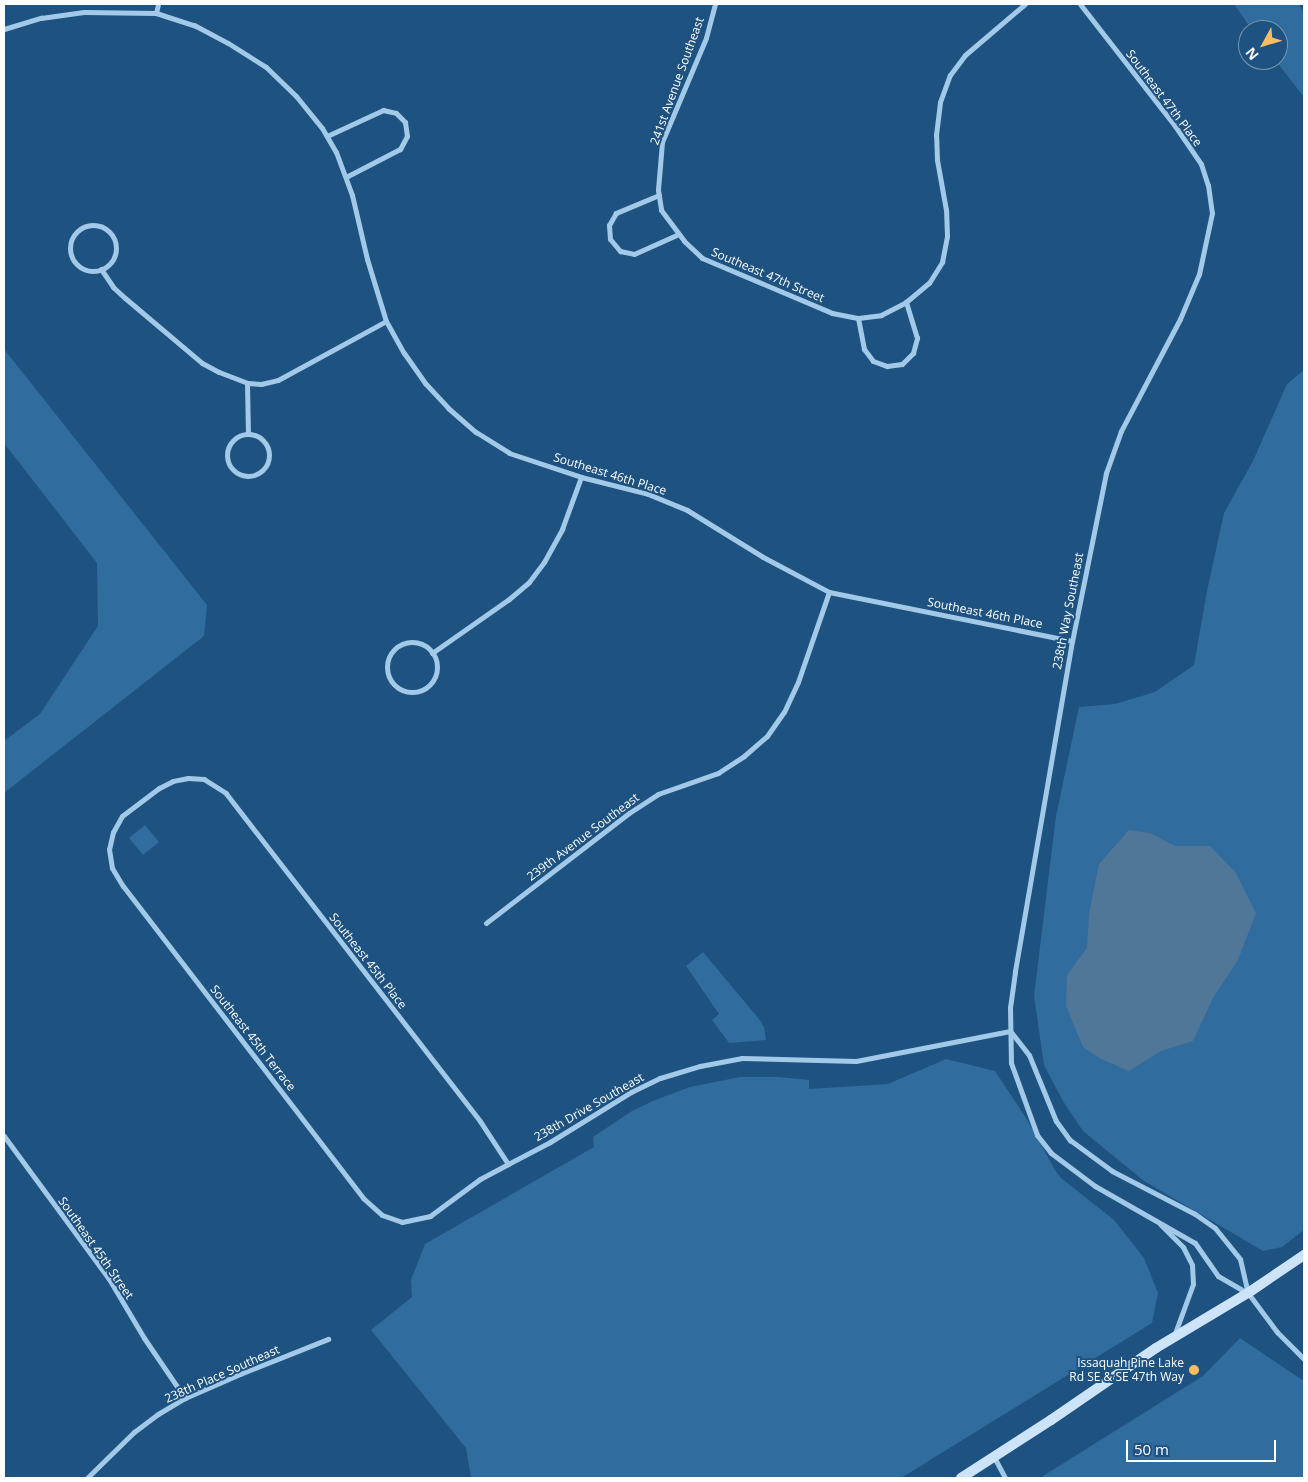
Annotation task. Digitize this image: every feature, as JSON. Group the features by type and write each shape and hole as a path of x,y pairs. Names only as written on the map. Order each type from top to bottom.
{"main road":[{"path":"961,1478 1174,1337 1248,1294 1304,1255"}],"street":[{"path":"156,13 158,4"},
{"name":"241st Avenue Southeast","path":"662,210 659,195 659,169 662,142 706,38 715,4"},
{"path":"858,318 864,349 868,356 879,365 894,366 908,359 916,346 915,330 906,302 929,282 942,262 947,236 946,210 937,160 936,135 940,102 950,75 965,56 1025,4"},
{"name":"Southeast 47th Place","path":"1080,4 1175,126 1201,164 1208,185 1212,213"},
{"name":"Southeast 46th Place","path":"4,29 41,18 84,12 156,13 194,25 228,43 266,67 296,96 327,136 346,177 386,321 404,353 425,383 448,408 476,432 509,453 581,477 648,494 687,510 763,558 829,592 1072,641"},
{"path":"327,136 383,110 396,113 405,122 407,136 400,149 346,177"},
{"path":"659,195 616,213 609,225 610,239 620,251 634,254 679,234"},
{"name":"Southeast 47th Street","path":"662,210 679,234 702,258 832,313 858,318 881,315 906,302"},
{"name":"238th Way Southeast","path":"1212,213 1199,274 1180,319 1121,431 1106,473 1072,641 1015,972 1010,1007 1011,1063 1037,1135 1051,1153 1095,1186 1194,1243 1218,1276 1248,1294"},
{"path":"85,226 100,226 112,236 115,244 112,259 100,269 85,269 73,259 70,244 78,230 85,226"},
{"path":"100,269 113,287 125,298 202,362 219,372 247,383 261,384 278,380 386,321"},
{"path":"247,383 248,434"},
{"path":"248,434 255,435 267,444 269,459 262,472 248,477 234,472 227,459 227,452 234,439 248,434"},
{"path":"432,653 509,599 529,582 544,562 562,528 581,477"},
{"name":"239th Avenue Southeast","path":"486,923 629,813 658,794 718,773 744,756 767,736 784,712 798,682 829,592"},
{"path":"418,643 432,653 437,669 430,685 423,690 406,692 392,682 388,674 389,657 400,645 418,643"},
{"name":"Southeast 45th Place","path":"109,848 113,832 122,816 143,799 173,780 188,778 204,779 226,793 480,1121 508,1164"},
{"name":"Southeast 45th Terrace","path":"109,848 112,868 123,886 363,1198 382,1215 402,1222"},
{"path":"1010,1031 1029,1055 1056,1121 1070,1140 1112,1171 1195,1214 1215,1228 1240,1259 1248,1294 1277,1332 1304,1359"},
{"name":"238th Drive Southeast","path":"402,1222 430,1216 480,1179 581,1124 631,1092 660,1078 700,1066 742,1058 856,1061 1010,1031"},
{"name":"Southeast 45th Street","path":"4,1136 109,1279 144,1338 185,1398"},
{"name":"238th Way Southeast","path":"1154,1219 1183,1247 1192,1265 1193,1284 1174,1337"},
{"name":"238th Place Southeast","path":"86,1478 134,1432 158,1414 185,1398 328,1340"},
{"path":"994,1457 1005,1478"}],"shaded area":[{"path":"1234,4 1298,4 1304,12 1304,97 1283,70 1288,70 1288,20 1245,20"},
{"path":"4,349 207,605 204,636 4,793 4,741 40,714 98,626 97,563 4,443"},
{"path":"1304,370 1304,1230 1282,1247 1263,1251 1144,1181 1083,1131 1063,1101 1044,1065 1034,996 1056,816 1079,707 1115,704 1155,692 1194,665 1207,591 1224,513 1253,461 1287,384"},
{"path":"145,825 159,842 143,855 129,838"},
{"path":"1129,830 1150,833 1175,846 1210,846 1236,873 1256,913 1238,960 1213,998 1193,1041 1161,1051 1129,1071 1099,1058 1083,1047 1066,1006 1067,975 1087,948 1089,914 1099,864"},
{"path":"703,952 759,1019 764,1027 766,1040 729,1043 712,1020 719,1014 686,966"},
{"path":"946,1059 995,1071 1028,1121 1055,1170 1061,1178 1114,1220 1144,1258 1158,1293 1152,1323 901,1478 471,1478 466,1448 371,1330 412,1297 411,1280 425,1244 594,1147 593,1137 632,1111 655,1100 690,1087 740,1077 779,1077 809,1080 809,1089 888,1084"},
{"path":"1240,1338 1304,1381 1304,1478 1043,1478 1043,1476 1203,1376"}],"place":[{"name":"Issaquah Pine Lake Rd SE & SE 47th Way","path":"1194,1370"}]}
